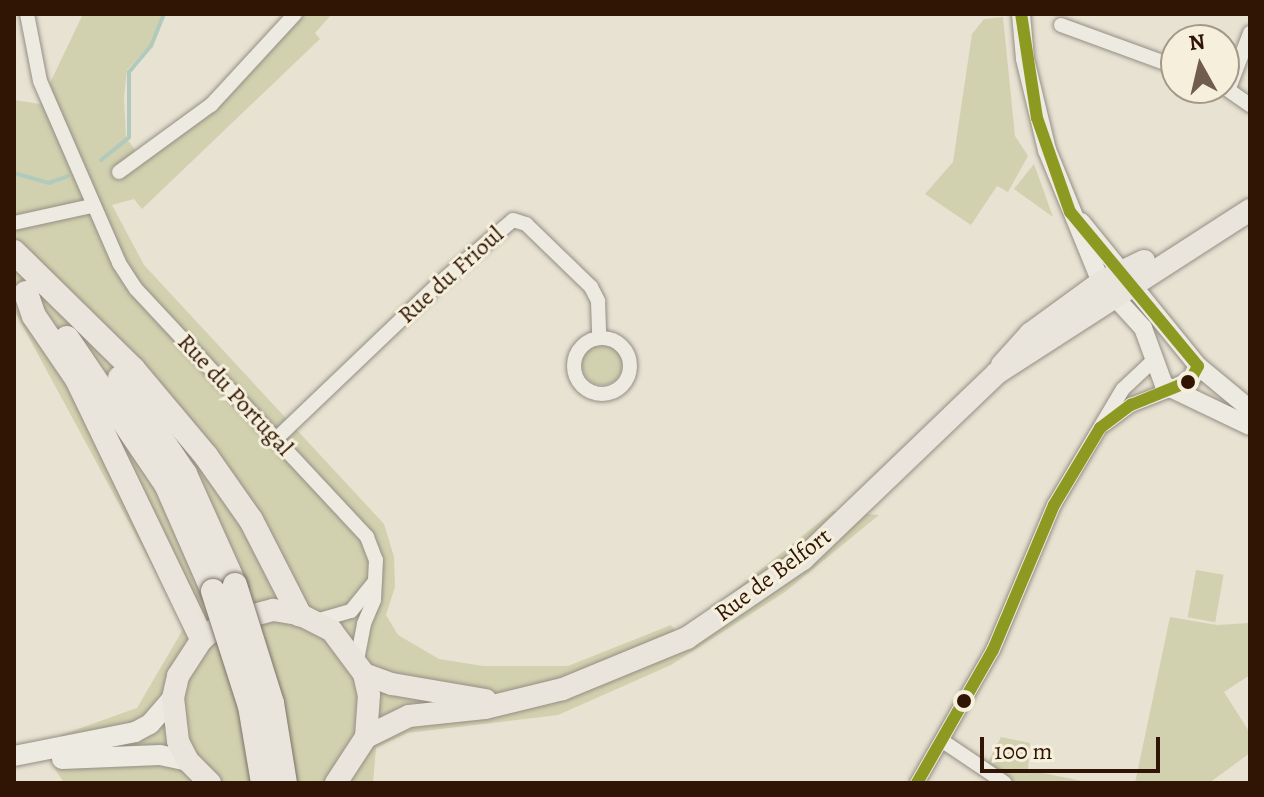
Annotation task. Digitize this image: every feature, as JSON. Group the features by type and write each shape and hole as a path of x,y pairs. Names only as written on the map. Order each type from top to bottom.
{"highway":[{"path":"14,252 34,316 77,379 202,639"},
{"path":"24,281 151,419 214,530 263,783"},
{"path":"24,281 133,369 206,456 251,520 308,617"},
{"path":"224,588 272,703 285,783"}],"main road":[{"name":"Rue de Belfort","path":"366,737 409,716 503,703 563,689 661,652 732,610 803,559 997,373 1112,285 1250,200"},
{"name":"Rue de Belfort","path":"1112,285 1157,265 1250,210"},
{"path":"210,783 188,761 178,741 173,698 178,676 202,639 247,613 308,617 361,667 369,695 366,737 354,763 336,783"},
{"name":"Rue de Belfort","path":"361,667 392,684 503,703"},
{"path":"14,756 135,732 150,724 173,698"},
{"path":"14,764 160,755 188,761"}],"street":[{"name":"Rue du Portugal","path":"27,14 40,81 92,206 136,289 367,537 376,560 361,667"},
{"path":"119,172 211,105 295,14"},
{"path":"1021,14 1025,59 1047,150 1070,212 1112,285 1143,328 1164,385 1250,426"},
{"path":"1061,25 1160,61"},
{"path":"1240,56 1250,33"},
{"path":"1047,150 1043,173 1089,270 1170,332 1193,360 1250,409"},
{"path":"14,223 92,206"},
{"name":"Rue du Frioul","path":"276,439 436,286 513,220 526,224 591,287 598,301 599,338"},
{"path":"1157,265 1154,292 1170,319 1170,332"},
{"path":"599,338 622,346 630,362 621,387 604,394 587,390 574,368 583,345 599,338"},
{"path":"917,783 944,742 993,650 1054,505 1123,389 1155,359 1193,360"},
{"path":"1100,428 1131,405 1190,381 1193,360"},
{"path":"308,617 351,611 375,581"},
{"path":"944,742 1005,783"}],"green space":[{"path":"83,14 163,14 151,44 127,70 124,97 126,137 143,162 301,14 332,14 315,33 320,39 142,209 134,199 112,205 144,265 384,524 394,557 395,587 386,615 398,635 439,659 483,666 568,666 671,625 675,631 713,608 833,511 879,515 785,592 671,665 558,715 407,733 376,748 373,783 64,783 55,769 61,735 137,708 185,626 14,310 14,100 40,104"},
{"path":"1003,17 1015,136 1028,156 1008,192 997,186 971,225 925,194 953,162 972,34 984,19"},
{"path":"1034,164 1053,217 1014,189"},
{"path":"602,345 616,351 622,365 616,379 602,385 588,379 582,365 588,351"},
{"path":"1196,570 1224,575 1215,622 1188,617"},
{"path":"1170,617 1217,625 1250,623 1250,675 1224,692 1250,733 1250,753 1209,783 1135,783"},
{"path":"1001,737 1030,743 1028,770 1092,783 1016,783 987,764"}],"waterway":[{"path":"101,160 129,137 129,72 151,46 164,14"},
{"path":"14,173 49,183 68,176"}],"transit line":[{"path":"917,783 993,650 1054,505 1100,428 1131,405 1190,381 1198,366 1070,212 1037,118 1021,14"}]}
